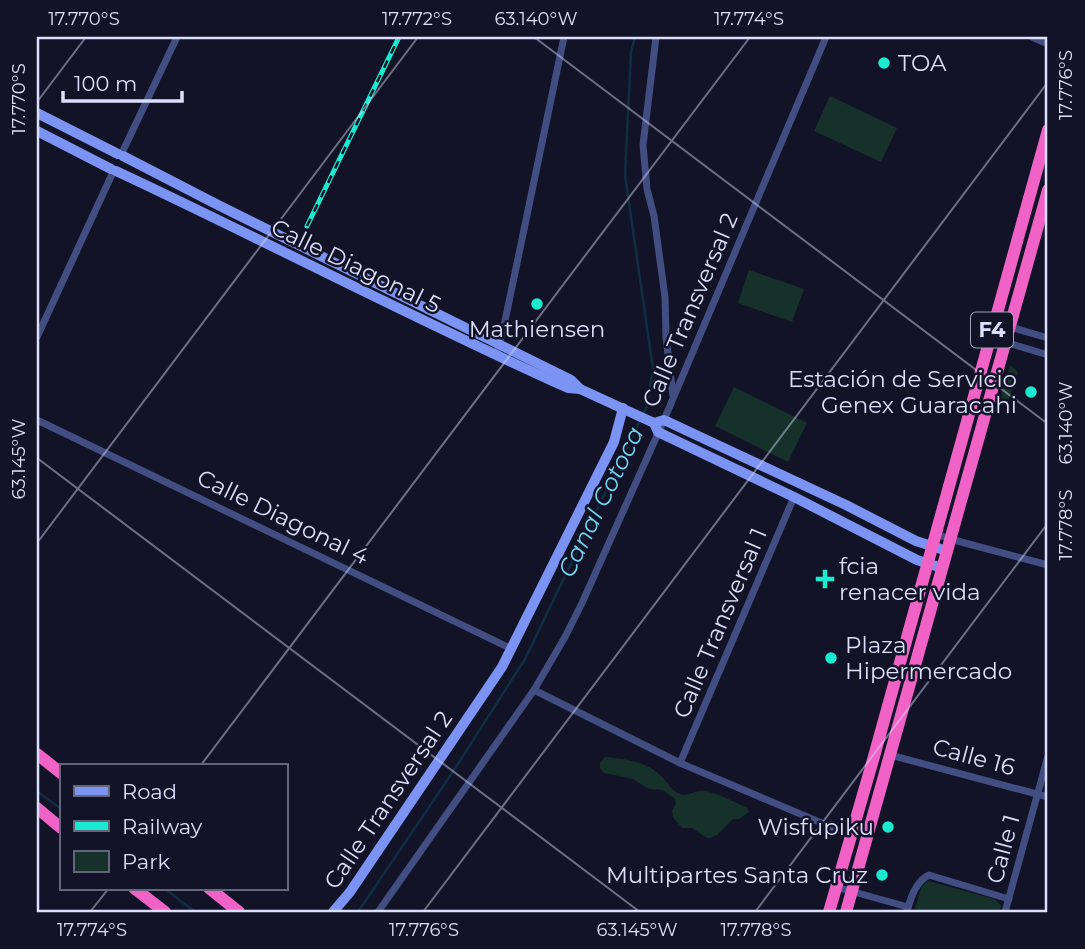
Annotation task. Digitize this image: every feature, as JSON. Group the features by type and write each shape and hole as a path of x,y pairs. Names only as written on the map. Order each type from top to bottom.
{"highway":[{"name":"F4","path":"829,912 1048,130"},
{"name":"F4","path":"846,912 1048,190"},
{"path":"37,754 60,772"},
{"path":"37,808 60,827"},
{"path":"137,890 165,912"},
{"path":"212,890 239,912"}],"street":[{"path":"37,337 114,170 109,163 110,158 121,155 177,37"},
{"path":"496,356 564,37"},
{"path":"656,37 643,145 663,283 673,397"},
{"name":"Calle Transversal 2","path":"379,912 534,690 582,603 826,37"},
{"path":"1032,37 1048,44"},
{"name":"Calle Diagonal 5","path":"37,113 571,380 580,389"},
{"name":"Calle Diagonal 5","path":"37,131 496,356 568,388 580,389 932,547 948,545"},
{"path":"366,292 371,282"},
{"path":"418,318 423,307"},
{"path":"1010,327 1048,338"},
{"path":"1005,342 1048,355"},
{"name":"Calle Transversal 2","path":"333,912 502,667 614,442 623,408"},
{"name":"Calle Diagonal 4","path":"37,420 512,649"},
{"name":"Calle Diagonal 5","path":"657,424 794,497 927,564 942,568"},
{"name":"Calle Transversal 1","path":"680,763 794,497"},
{"path":"936,534 948,545 1048,565"},
{"path":"534,690 680,763 850,835"},
{"name":"Calle 16","path":"890,754 1048,797"},
{"name":"Calle 1","path":"1005,912 1048,756"},
{"path":"835,887 908,910 914,891 923,878 929,875 1009,899"}],"green space":[{"path":"830,96 897,128 881,162 814,131"},
{"path":"749,270 804,289 792,322 738,303"},
{"path":"1010,365 1018,372 1009,399 1000,399"},
{"path":"734,387 807,423 788,462 715,426"},
{"path":"605,757 628,760 649,767 680,794 701,791 713,793 747,807 749,812 739,819 733,819 717,835 707,838 692,828 682,828 673,817 675,799 663,790 649,789 633,779 604,773 600,763"},
{"path":"928,881 994,899 1001,905 1000,912 914,912 922,886"}],"waterway":[{"name":"Canal Cotoca","path":"358,912 525,659 647,406 653,369 625,175 631,52 635,37"},
{"path":"37,791 60,808"},
{"path":"167,890 195,912"}],"railway":[{"path":"307,226 399,37"}],"place":[{"name":"TOA","path":"884,63"},
{"name":"Mathiensen","path":"537,304"},
{"name":"Estación de Servicio Genex Guaracahi","path":"1031,392"},
{"name":"fcia renacer vida","path":"825,579"},
{"name":"Plaza Hipermercado","path":"831,658"},
{"name":"Wisfupiku","path":"888,827"},
{"name":"Multipartes Santa Cruz","path":"882,875"}]}
